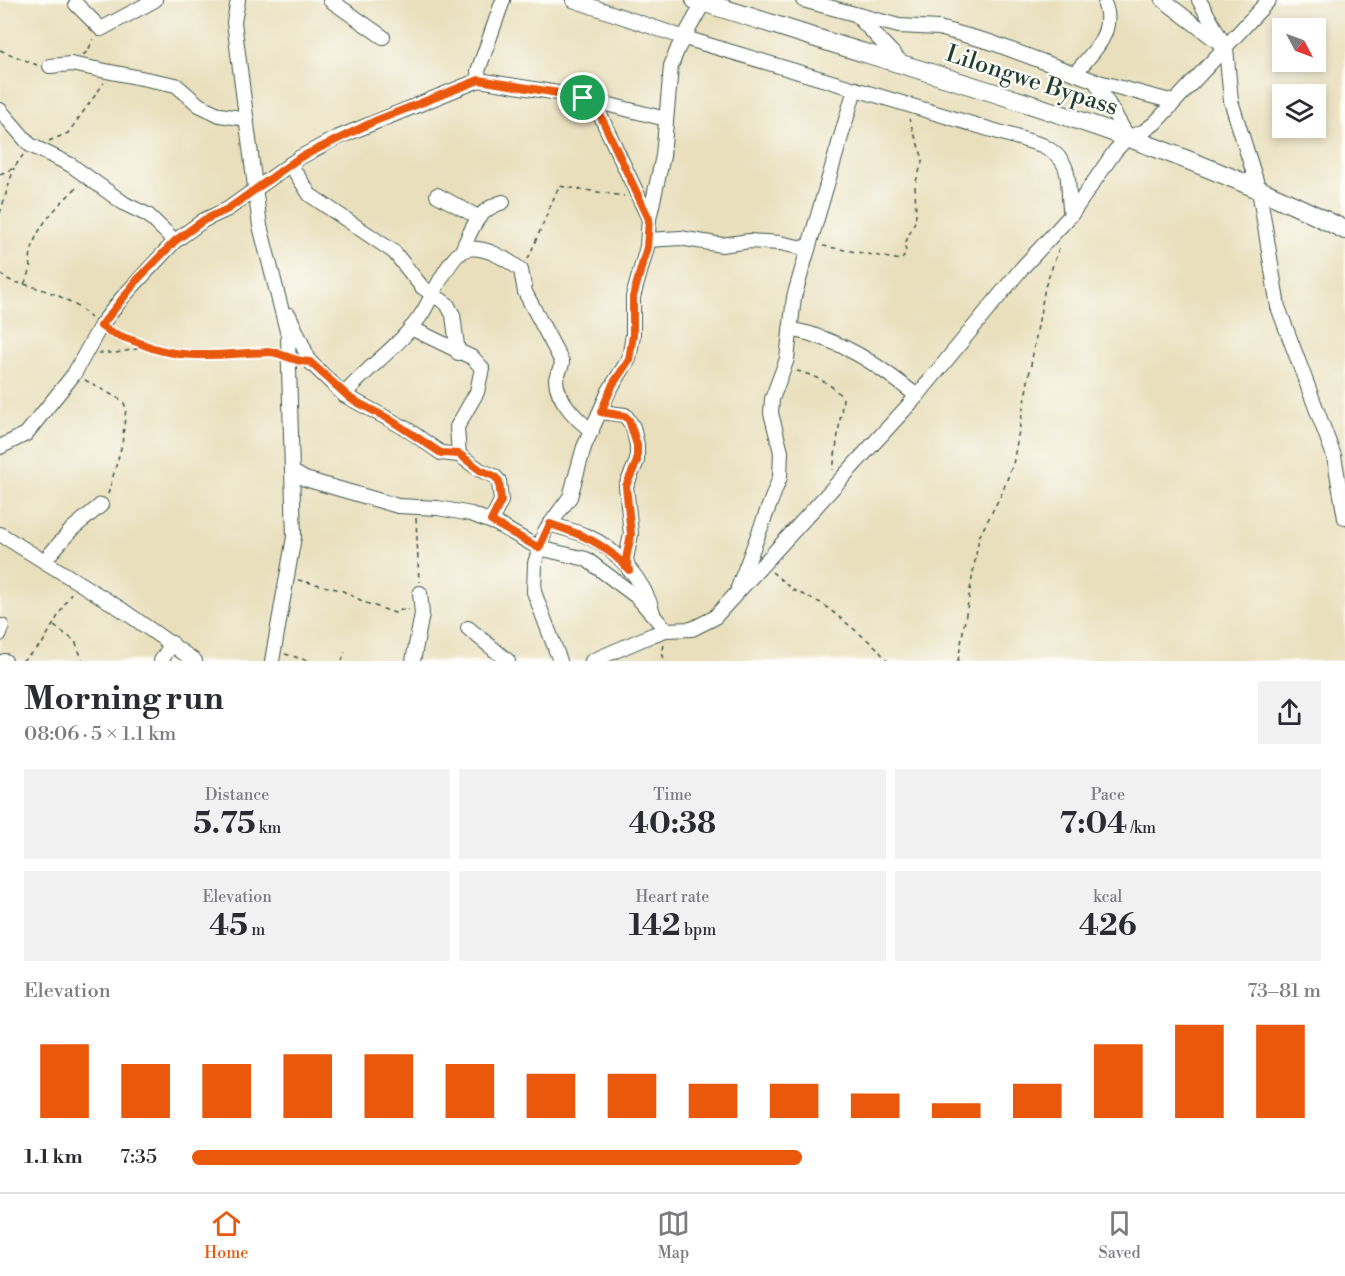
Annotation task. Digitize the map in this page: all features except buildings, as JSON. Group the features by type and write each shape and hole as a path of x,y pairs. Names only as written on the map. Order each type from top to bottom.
{"main road":[{"name":"Lilongwe Bypass","path":"701,1 1128,137 1258,190 1345,230"}],"street":[{"path":"76,4 100,29 155,0"},
{"path":"238,0 234,22 254,190 263,237 287,324 294,537 289,578 273,657"},
{"path":"330,0 383,37"},
{"path":"479,80 478,71 503,0"},
{"path":"573,0 686,38 1042,145 1057,153 1064,160 1068,173 1067,195 1071,215"},
{"path":"803,0 858,17 899,26 939,28 990,42 1095,81 1174,102"},
{"path":"1163,0 1226,48"},
{"path":"1199,0 1226,48 1231,101 1258,190 1278,307 1334,456 1345,518"},
{"path":"592,661 666,630 692,629 714,618 917,396 1022,268 1071,215 1128,137 1143,132 1174,102 1269,0"},
{"path":"560,661 534,592 533,572 539,548 550,524 570,497 584,447 613,384 629,360 633,335 633,297 648,240 649,219 663,156 671,66 678,48 686,38 701,1"},
{"path":"1075,73 1090,56 1109,26 1110,17 1105,4"},
{"path":"858,17 903,64"},
{"path":"50,66 71,64 176,86 199,105 220,115 247,118"},
{"path":"0,447 11,444 26,434 74,374 90,350 101,326 138,279 175,241 290,164 375,121 479,80 570,95 666,119"},
{"path":"1095,81 1128,137"},
{"path":"735,595 780,477 780,445 771,406 784,368 791,309 855,89"},
{"path":"594,102 649,219"},
{"path":"0,110 30,145 70,165 86,178 148,215 175,241"},
{"path":"290,164 310,195 394,252 414,279 450,308 458,353"},
{"path":"437,195 478,217"},
{"path":"344,395 411,328 428,304 431,293 461,253 478,217 489,206 503,202"},
{"path":"648,240 680,238 722,245 748,241 809,246"},
{"path":"461,253 468,249 497,255 521,270 525,292 562,362 556,379 559,388 572,413 592,431"},
{"path":"281,301 310,362 344,395 389,419 441,453 459,454 499,481 501,501 491,521"},
{"path":"411,328 458,353 473,358 482,368 477,392 457,427 459,454"},
{"path":"790,329 811,334 864,356 917,396"},
{"path":"601,412 625,416 629,420 637,445 637,461 626,486 631,534 626,559 629,570"},
{"path":"293,472 359,496 415,508 438,508 491,521 539,548 586,559 637,597 666,630"},
{"path":"44,561 72,529 101,505"},
{"path":"550,524 588,536 618,558 647,593 654,615"},
{"path":"0,534 172,643 195,661"},
{"path":"413,661 423,614 420,593"},
{"path":"468,628 508,661"},
{"path":"161,661 172,643"}],"path":[{"path":"71,64 88,51 100,29"},
{"path":"0,50 39,65 50,66"},
{"path":"0,213 14,168 30,145 55,140 68,132 111,72"},
{"path":"809,246 902,260 906,254 905,244 916,219 915,185 923,159 905,104"},
{"path":"0,174 14,168"},
{"path":"24,284 33,269 32,246 40,230 86,178"},
{"path":"521,270 560,186 640,198"},
{"path":"958,661 979,537 1002,493 1013,464 1045,287 1063,236"},
{"path":"0,274 9,281 65,298 79,306 108,332 147,347 180,353 232,355 274,352 287,359"},
{"path":"90,350 102,354 147,347"},
{"path":"784,368 817,378 843,399 833,470 836,485"},
{"path":"74,374 123,401 126,408 117,467 107,497 101,505"},
{"path":"415,508 420,593"},
{"path":"763,564 793,590 823,604 876,647 887,661"},
{"path":"289,578 341,590 366,603 395,613 406,609 423,614"},
{"path":"22,661 42,644 78,582"},
{"path":"53,626 75,641 83,661"},
{"path":"665,661 662,653 666,630"},
{"path":"342,661 345,652"},
{"path":"273,657 304,657 309,661"}],"route":[{"path":"479,80 583,98 594,102 605,120 649,219 647,247 633,297 633,335 629,360 626,368 613,384 601,412 625,416 633,427 637,445 637,461 630,472 626,486 631,534 626,559 629,570 618,558 588,536 550,524 541,539 539,548 491,521 501,501 499,481 494,476 480,470 459,454 441,453 366,405 344,395 310,362 297,362 274,352 232,355 170,353 132,342 108,332 101,326 138,279 175,241 204,220 228,209 305,154 314,152 334,139 479,80"}]}
